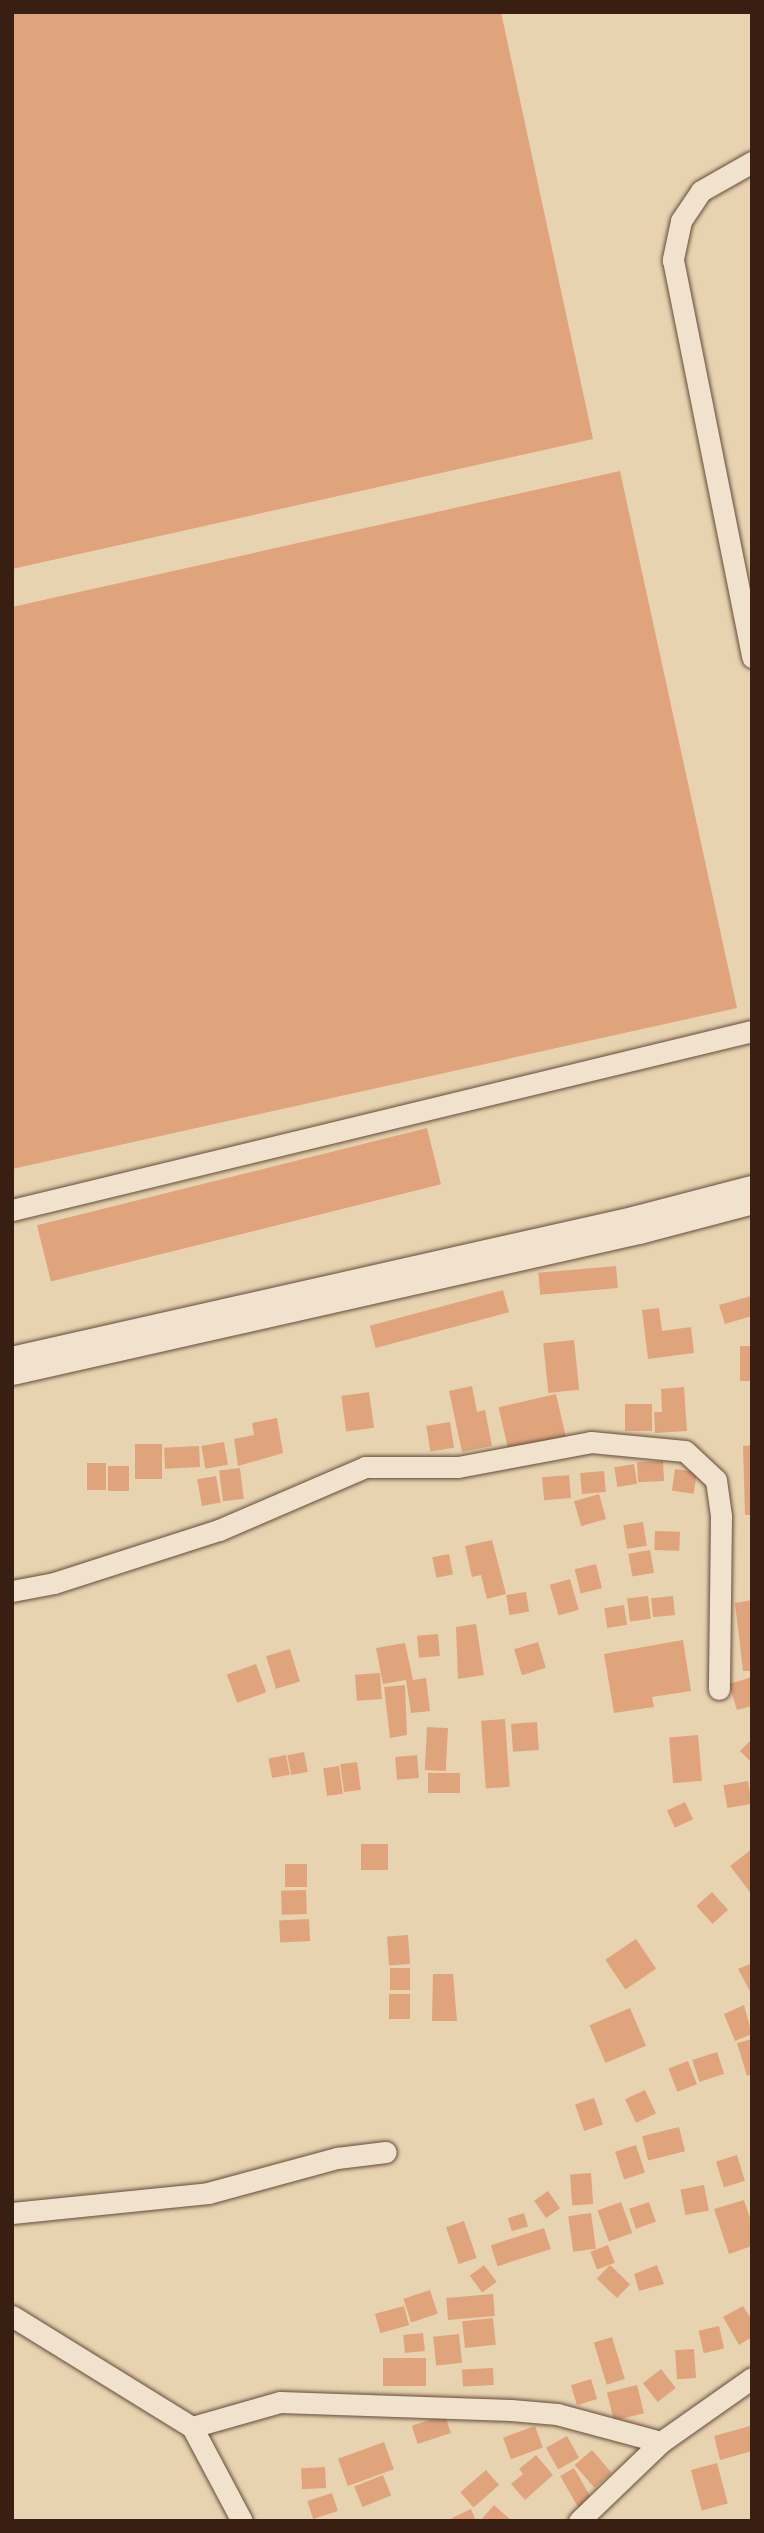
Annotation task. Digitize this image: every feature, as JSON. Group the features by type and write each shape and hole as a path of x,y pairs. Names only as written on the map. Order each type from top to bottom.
{"street":[{"path":"12,1366 638,1226 752,1195"}],"lane":[{"path":"752,162 701,191 681,221 673,260 752,657"},
{"path":"12,1210 752,1031"},
{"path":"12,1591 54,1583 219,1530 365,1467 458,1467 591,1442 685,1451 716,1480 721,1517 719,1689"},
{"path":"12,2213 208,2193 337,2158 386,2152"},
{"path":"12,2316 192,2427 242,2521"},
{"path":"579,2521 661,2442 752,2378"},
{"path":"192,2427 280,2402 557,2414 661,2442"}],"building":[{"path":"12,12 501,12 593,439 12,569"},
{"path":"620,471 737,1008 12,1169 12,607"},
{"path":"427,1128 441,1184 51,1282 37,1225"},
{"path":"616,1266 618,1288 540,1295 538,1273"},
{"path":"503,1290 509,1312 376,1348 370,1326"},
{"path":"751,1296 752,1316 725,1324 719,1305"},
{"path":"659,1308 662,1331 691,1327 694,1353 648,1359 642,1310"},
{"path":"574,1340 579,1390 548,1393 543,1343"},
{"path":"740,1346 752,1346 752,1381 740,1381"},
{"path":"472,1386 477,1412 485,1410 492,1446 462,1452 449,1391"},
{"path":"684,1387 687,1431 655,1433 654,1412 662,1412 661,1389"},
{"path":"369,1392 374,1428 346,1432 341,1396"},
{"path":"556,1394 566,1437 508,1450 499,1407"},
{"path":"625,1404 652,1404 652,1431 625,1431"},
{"path":"277,1418 283,1453 238,1466 234,1439 254,1435 252,1423"},
{"path":"450,1422 454,1448 430,1451 426,1426"},
{"path":"224,1442 228,1465 205,1469 201,1446"},
{"path":"135,1444 162,1444 162,1479 135,1479"},
{"path":"752,1445 752,1515 745,1515 743,1446"},
{"path":"199,1446 200,1467 165,1469 164,1448"},
{"path":"663,1461 664,1481 638,1482 637,1462"},
{"path":"87,1463 106,1463 106,1490 87,1490"},
{"path":"634,1464 637,1484 617,1487 614,1467"},
{"path":"108,1466 129,1466 129,1491 108,1491"},
{"path":"240,1468 244,1499 223,1501 219,1471"},
{"path":"675,1469 697,1472 694,1494 672,1491"},
{"path":"604,1471 606,1492 582,1494 580,1473"},
{"path":"569,1475 571,1498 544,1500 542,1477"},
{"path":"216,1476 221,1503 202,1506 197,1479"},
{"path":"599,1494 606,1519 581,1526 574,1501"},
{"path":"643,1522 647,1546 627,1549 623,1525"},
{"path":"655,1531 680,1532 679,1551 654,1550"},
{"path":"492,1540 506,1594 487,1599 481,1575 472,1577 465,1546"},
{"path":"650,1550 654,1573 632,1576 628,1554"},
{"path":"449,1554 453,1575 436,1578 432,1557"},
{"path":"596,1564 602,1588 581,1594 575,1569"},
{"path":"570,1579 579,1610 559,1616 550,1585"},
{"path":"526,1592 529,1612 509,1615 506,1595"},
{"path":"648,1596 651,1619 630,1621 627,1599"},
{"path":"673,1596 675,1615 653,1617 651,1598"},
{"path":"752,1600 752,1671 743,1671 735,1603"},
{"path":"624,1605 627,1625 607,1628 604,1608"},
{"path":"476,1624 484,1675 458,1679 456,1627"},
{"path":"438,1634 440,1656 419,1658 417,1636"},
{"path":"683,1640 691,1691 652,1697 654,1707 614,1713 604,1654"},
{"path":"538,1642 546,1668 522,1675 514,1649"},
{"path":"405,1643 413,1680 426,1678 430,1711 411,1713 406,1680 383,1684 376,1648"},
{"path":"290,1649 300,1682 276,1689 266,1656"},
{"path":"256,1664 266,1692 237,1703 227,1675"},
{"path":"380,1673 382,1699 357,1701 355,1675"},
{"path":"752,1677 752,1706 737,1710 729,1684"},
{"path":"405,1685 407,1735 390,1738 384,1687"},
{"path":"505,1719 510,1787 486,1789 481,1721"},
{"path":"537,1722 539,1750 513,1752 511,1724"},
{"path":"427,1727 448,1728 446,1771 425,1770"},
{"path":"698,1735 702,1781 673,1783 669,1738"},
{"path":"752,1739 752,1763 740,1751"},
{"path":"304,1752 308,1772 291,1775 287,1755"},
{"path":"286,1755 290,1775 272,1778 268,1758"},
{"path":"417,1755 419,1778 397,1780 395,1757"},
{"path":"357,1762 361,1790 344,1792 340,1764"},
{"path":"339,1766 343,1794 327,1796 323,1768"},
{"path":"428,1773 460,1773 460,1793 428,1793"},
{"path":"748,1781 752,1804 727,1808 723,1785"},
{"path":"685,1802 693,1819 675,1828 667,1810"},
{"path":"361,1844 388,1844 388,1870 361,1870"},
{"path":"752,1849 752,1890 750,1892 730,1866"},
{"path":"285,1864 307,1864 307,1887 285,1887"},
{"path":"306,1890 307,1914 282,1915 281,1891"},
{"path":"712,1892 728,1910 712,1924 696,1906"},
{"path":"309,1919 310,1941 280,1943 279,1921"},
{"path":"408,1935 410,1964 389,1965 387,1936"},
{"path":"636,1939 656,1969 625,1990 605,1960"},
{"path":"752,1963 752,1995 738,1969"},
{"path":"390,1968 410,1968 410,1990 390,1990"},
{"path":"433,1974 453,1974 457,2021 432,2021"},
{"path":"389,1994 410,1994 410,2019 389,2019"},
{"path":"744,2005 752,2034 735,2041 724,2014"},
{"path":"630,2008 646,2046 606,2063 589,2025"},
{"path":"752,2039 752,2074 747,2076 737,2043"},
{"path":"717,2052 724,2074 699,2082 692,2060"},
{"path":"688,2061 697,2084 677,2092 668,2069"},
{"path":"645,2090 656,2114 636,2123 625,2099"},
{"path":"594,2098 603,2124 584,2131 575,2105"},
{"path":"679,2127 685,2151 648,2160 642,2136"},
{"path":"636,2145 645,2173 624,2179 615,2152"},
{"path":"737,2155 745,2181 724,2187 716,2161"},
{"path":"591,2173 593,2204 572,2205 570,2174"},
{"path":"704,2185 709,2211 685,2215 680,2190"},
{"path":"548,2191 560,2208 546,2218 534,2201"},
{"path":"744,2200 752,2224 752,2246 729,2254 714,2209"},
{"path":"621,2202 632,2233 609,2242 598,2211"},
{"path":"649,2202 656,2222 636,2229 629,2209"},
{"path":"524,2213 528,2226 512,2231 508,2218"},
{"path":"591,2213 596,2249 573,2252 568,2216"},
{"path":"464,2221 477,2258 459,2264 446,2227"},
{"path":"544,2228 551,2249 498,2266 491,2245"},
{"path":"608,2245 615,2263 597,2270 590,2252"},
{"path":"484,2265 497,2282 482,2293 470,2276"},
{"path":"610,2265 630,2284 617,2298 597,2279"},
{"path":"657,2265 664,2284 639,2291 634,2274"},
{"path":"430,2290 438,2314 411,2322 403,2299"},
{"path":"493,2294 495,2316 448,2320 446,2298"},
{"path":"404,2306 409,2325 380,2333 375,2314"},
{"path":"743,2306 752,2320 752,2337 739,2345 723,2317"},
{"path":"493,2318 496,2345 465,2348 462,2321"},
{"path":"719,2326 724,2348 704,2353 699,2331"},
{"path":"423,2333 425,2351 405,2353 403,2335"},
{"path":"459,2334 462,2363 436,2366 433,2337"},
{"path":"612,2337 625,2379 607,2385 594,2343"},
{"path":"694,2349 696,2378 677,2379 675,2350"},
{"path":"383,2358 426,2358 426,2386 383,2386"},
{"path":"493,2368 494,2385 463,2387 462,2370"},
{"path":"661,2369 676,2388 658,2402 643,2383"},
{"path":"591,2379 597,2399 577,2405 571,2385"},
{"path":"637,2385 644,2413 614,2421 607,2392"},
{"path":"445,2415 451,2433 418,2444 412,2426"},
{"path":"535,2426 543,2448 511,2459 503,2438"},
{"path":"750,2426 752,2451 720,2460 714,2436"},
{"path":"567,2436 579,2458 558,2470 546,2448"},
{"path":"384,2442 394,2469 348,2486 338,2459"},
{"path":"592,2450 612,2473 594,2488 575,2465"},
{"path":"536,2455 553,2475 525,2500 511,2484 523,2474 519,2469"},
{"path":"717,2463 728,2504 702,2511 691,2470"},
{"path":"325,2467 326,2488 302,2489 301,2468"},
{"path":"574,2468 593,2501 579,2509 560,2476"},
{"path":"486,2470 499,2485 473,2507 460,2492"},
{"path":"383,2475 391,2495 362,2507 354,2487"},
{"path":"332,2493 338,2511 313,2519 307,2501"},
{"path":"494,2505 512,2521 480,2521"},
{"path":"471,2509 476,2521 453,2521 452,2518"}]}
